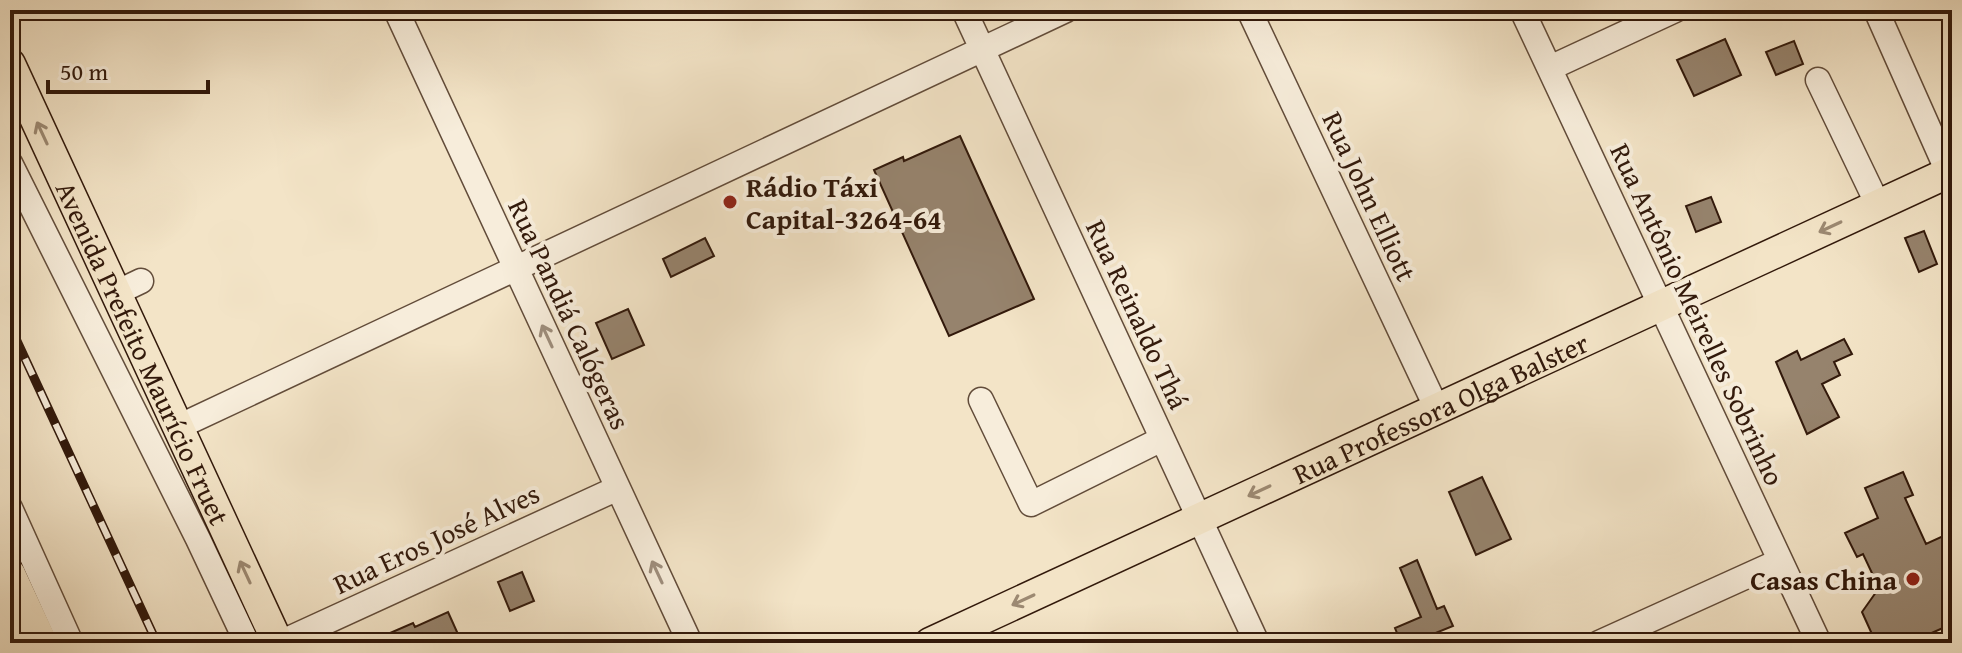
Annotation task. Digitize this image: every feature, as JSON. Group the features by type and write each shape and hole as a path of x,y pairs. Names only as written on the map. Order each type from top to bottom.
{"main road":[{"name":"Avenida Prefeito Maurício Fruet","path":"10,64 128,287 178,427 279,643"},
{"name":"Rua Professora Olga Balster","path":"930,643 1950,172"},
{"path":"10,574 42,643"}],"street":[{"name":"Rua Pandiá Calógeras","path":"396,10 690,643"},
{"name":"Rua Reinaldo Thá","path":"964,10 1257,643"},
{"path":"178,427 1066,10"},
{"name":"Rua John Elliott","path":"1249,10 1437,409"},
{"name":"Rua Antônio Meirelles Sobrinho","path":"1522,10 1819,643"},
{"path":"1550,68 1675,10"},
{"path":"1876,10 1950,172"},
{"path":"1818,80 1878,205"},
{"path":"10,163 247,643"},
{"path":"981,400 1031,504 1162,439"},
{"name":"Rua Eros José Alves","path":"279,643 618,488"},
{"path":"10,508 71,643"},
{"path":"1599,643 1780,561"}],"building":[{"path":"1725,39 1741,75 1694,96 1677,60"},
{"path":"1794,41 1803,64 1776,75 1766,52"},
{"path":"960,136 1034,299 949,336 874,170 903,157 904,161"},
{"path":"1711,197 1721,222 1696,232 1686,206"},
{"path":"1924,231 1937,264 1919,272 1905,238"},
{"path":"705,238 714,256 671,277 663,259"},
{"path":"628,309 644,345 612,359 596,323"},
{"path":"1844,339 1852,354 1834,362 1840,375 1822,384 1839,417 1807,434 1776,362 1797,351 1801,360"},
{"path":"1903,472 1913,495 1905,498 1926,544 1952,532 1952,624 1909,643 1876,643 1862,612 1879,588 1863,554 1857,557 1845,533 1878,518 1865,488"},
{"path":"1482,477 1511,539 1476,555 1449,492"},
{"path":"1417,560 1437,609 1444,606 1453,626 1411,643 1401,643 1395,628 1421,617 1400,568"},
{"path":"522,572 534,601 510,611 498,582"},
{"path":"448,612 462,643 367,643 413,623 415,627"}],"railway":[{"path":"10,326 157,643"}],"place":[{"name":"Rádio Táxi Capital-3264-64","path":"730,202"},
{"name":"Casas China","path":"1913,579"}]}
